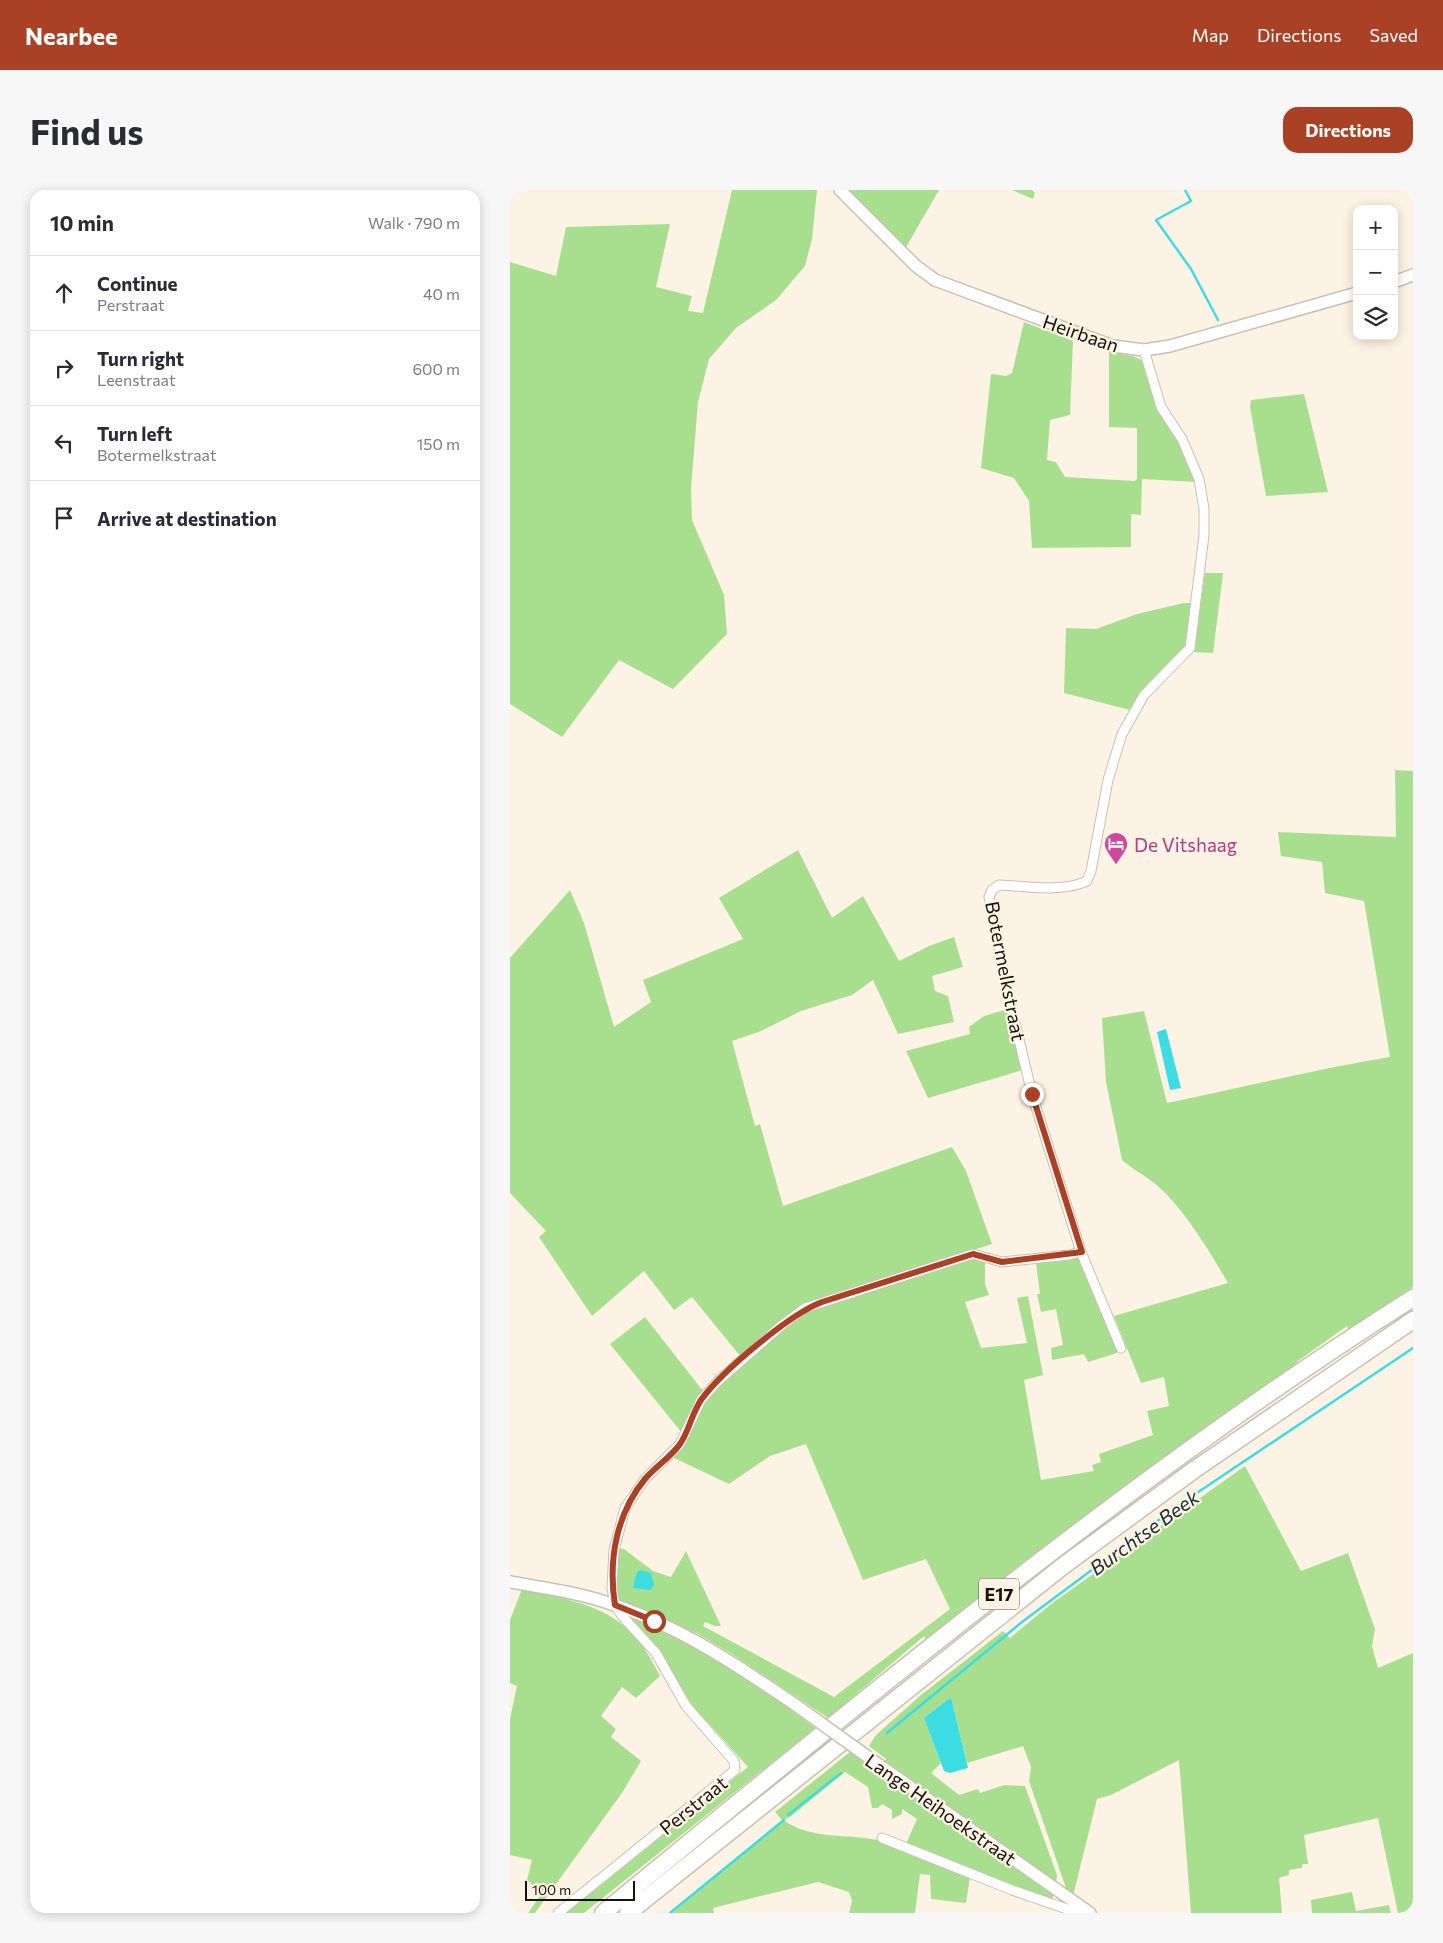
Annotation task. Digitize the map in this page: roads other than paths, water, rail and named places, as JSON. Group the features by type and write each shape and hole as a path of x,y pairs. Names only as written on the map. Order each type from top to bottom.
{"highway":[{"name":"E17","path":"603,1913 892,1678 1053,1553 1192,1449 1413,1298"},
{"name":"E17","path":"628,1913 1064,1566 1194,1470 1413,1320"}],"street":[{"name":"Heirbaan","path":"840,190 916,266 935,280 1106,344 1128,349 1144,350 1170,346 1353,293"},
{"path":"1398,281 1413,275"},
{"name":"Botermelkstraat","path":"1121,1348 1082,1252 1032,1094 1005,981 989,897 992,890 999,885 1069,887 1086,881 1091,870 1108,780 1122,734 1144,695 1190,648 1204,535 1202,492 1192,460 1155,391 1144,350"},
{"path":"510,1582 615,1605 612,1588 614,1550 625,1508 645,1479 680,1444 701,1400 719,1380 782,1325 805,1308 973,1254 1002,1262 1082,1252"},
{"name":"Lange Heihoekstraat","path":"615,1605 710,1649 797,1706 1088,1912"},
{"name":"Perstraat","path":"558,1913 734,1773 736,1766 734,1761 686,1706 656,1653 623,1617 615,1605"},
{"name":"Lange Heihoekstraat","path":"882,1838 1012,1890 1070,1910 1088,1912"}],"water":[{"path":"1166,1029 1181,1088 1170,1090 1157,1032"},
{"path":"641,1570 651,1573 654,1585 650,1590 633,1588 637,1572"},
{"path":"951,1697 968,1768 950,1773 944,1771 924,1718"}],"waterway":[{"path":"1185,190 1191,201 1156,220 1191,269 1218,320"},
{"name":"Burchtse Beek","path":"887,1733 1022,1622 1179,1505 1413,1348"},
{"name":"Burchtse Beek","path":"788,1815 841,1773"},
{"name":"Burchtse Beek","path":"670,1913 784,1820"}],"place":[{"name":"De Vitshaag","path":"1116,865"}]}
